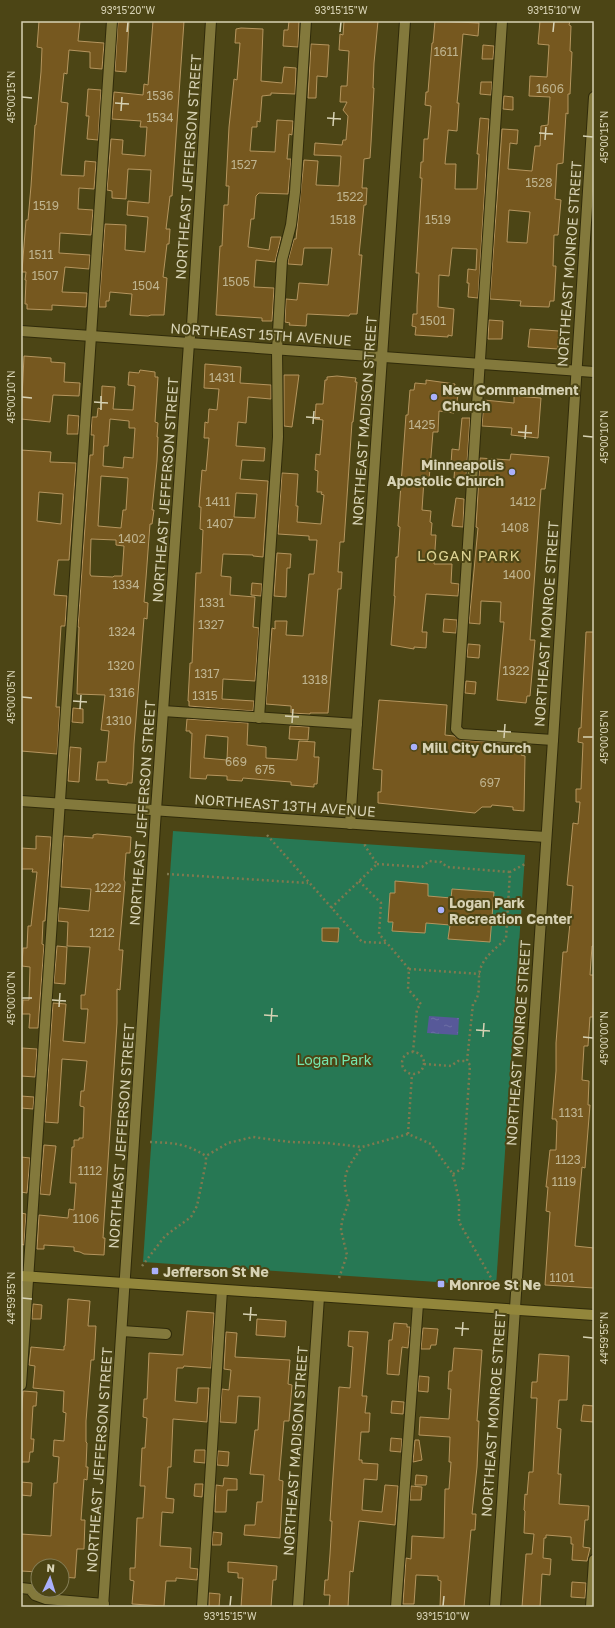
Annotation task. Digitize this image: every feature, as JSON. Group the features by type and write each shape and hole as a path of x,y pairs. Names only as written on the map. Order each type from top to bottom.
{"main road":[{"path":"24,1276 594,1315"}],"street":[{"path":"21,1385 24,1276 60,803 112,21"},
{"name":"NORTHEAST JEFFERSON STREET","path":"104,1606 156,810 189,343 192,325 211,21"},
{"path":"259,718 278,437 277,350 282,260 291,225 306,21"},
{"name":"NORTHEAST MADISON STREET","path":"350,824 405,21"},
{"path":"502,21 456,729 461,734 553,740"},
{"name":"NORTHEAST MONROE STREET","path":"495,1607 576,371 590,206 594,97"},
{"name":"NORTHEAST 15TH AVENUE","path":"21,331 594,372"},
{"path":"163,711 357,724"},
{"name":"NORTHEAST 13TH AVENUE","path":"21,800 546,837"},
{"path":"202,1607 222,1290"},
{"name":"NORTHEAST MADISON STREET","path":"298,1607 319,1297"},
{"path":"396,1607 418,1304"},
{"path":"122,1332 166,1334"},
{"path":"591,1607 594,1560"},
{"path":"21,1588 30,1589 35,1595 46,1599 104,1606"}],"path":[{"path":"267,835 308,883 362,942 387,943"},
{"path":"365,842 365,846 377,864"},
{"path":"331,908 377,864 422,868 429,861 441,862 448,867 510,872 527,863"},
{"path":"453,1174 462,1168 470,1065 467,1061 473,1004 478,998 480,969 487,956 506,939 510,872"},
{"path":"167,874 308,883"},
{"path":"359,881 381,903 379,934 409,969 408,989 422,1004 417,1009 413,1052"},
{"path":"409,969 480,974"},
{"path":"413,1052 422,1057 424,1064 421,1070 412,1074 408,1073 403,1068 402,1060 406,1054 413,1052"},
{"path":"424,1064 451,1066 458,1061 467,1061"},
{"path":"408,1134 412,1074"},
{"path":"206,1156 228,1143 253,1137 290,1142 327,1143 362,1147 408,1134 431,1144 453,1174 459,1200 459,1222 498,1290"},
{"path":"150,1142 175,1142 191,1147 206,1156"},
{"path":"339,1278 347,1255 341,1230 342,1221 349,1201 344,1190 344,1178 348,1166 362,1147"},
{"path":"142,1266 165,1236 191,1217 197,1206 206,1156"}],"green space":[{"name":"Logan Park","path":"173,831 525,855 496,1286 143,1262"}],"water":[{"path":"429,1016 459,1018 458,1035 427,1033"}],"building":[{"path":"39,21 80,21 78,41 104,43 102,69 90,68 90,52 69,50 67,74 64,73 61,102 68,103 61,175 84,176 85,161 96,162 94,189 79,188 78,209 93,210 91,235 60,233 59,253 90,255 89,269 65,267 62,292 87,293 86,307 52,305 52,310 27,309 27,304 25,304 26,272 22,272 41,72 42,48 37,47"},
{"path":"118,21 129,22 126,72 115,71"},
{"path":"153,21 184,21 172,196 170,196 166,229 170,229 163,277 167,278 164,315 148,316 130,315 132,294 110,292 109,301 106,301 106,307 99,307 105,224 126,225 125,250 145,252 148,217 127,215 128,201 149,203 151,170 128,169 126,199 112,198 112,191 107,190 111,139 123,140 122,154 145,156 147,127 140,127 141,121 112,119 114,92 143,95 144,84 148,85"},
{"path":"289,21 299,21 298,47 283,46 284,30 288,30"},
{"path":"344,21 378,21 374,63 370,158 364,159 362,188 367,188 359,255 362,255 357,314 350,314 349,316 307,314 306,326 289,325 290,323 285,322 286,299 297,300 299,283 328,285 332,248 304,248 302,265 288,264 288,261 294,239 296,239 304,160 318,161 316,185 339,186 341,156 314,155 315,143 342,145 343,140 346,140 348,116 343,110 347,102 340,102 341,86 347,86 349,51 339,50 340,34 343,35"},
{"path":"435,21 479,23 478,36 463,34 457,103 459,103 457,131 448,130 445,164 456,164 455,189 477,189 479,154 477,154 480,118 489,119 478,298 468,297 469,283 467,283 468,269 476,270 477,249 452,248 449,276 439,275 438,307 454,309 452,336 448,335 448,337 415,335 416,327 412,326 413,314 417,314 419,273 416,273 422,178 420,178 421,162 423,162 424,139 428,139 431,106 425,105 426,92 428,92"},
{"path":"540,21 570,21 570,51 572,52 570,94 568,94 568,114 566,113 563,163 557,164 555,199 561,200 558,235 554,235 553,266 556,266 554,301 550,301 549,307 520,306 521,301 490,299 502,129 518,130 517,144 510,143 508,169 532,171 535,146 540,146 541,126 548,125 550,97 529,96 530,76 547,77 549,45 538,44","holes":["509,210 530,212 527,243 507,242"]},
{"path":"236,29 263,29 261,81 282,83 284,67 296,68 295,94 271,93 271,95 262,96 260,122 257,121 257,127 252,127 250,151 275,152 277,120 293,121 292,135 289,134 287,159 291,159 288,194 259,193 256,196 254,219 251,219 248,247 269,250 271,237 281,237 275,262 256,260 254,287 274,288 272,321 262,321 262,318 216,315 224,205 228,205 229,186 226,186 229,127 234,79 237,80 240,43 235,43"},
{"path":"311,44 329,45 327,77 317,76 316,98 308,98"},
{"path":"483,45 494,46 493,59 482,59"},
{"path":"481,82 492,82 491,95 480,94"},
{"path":"88,89 101,90 98,140 87,139 89,116 86,116"},
{"path":"504,96 513,97 513,110 503,109"},
{"path":"489,320 503,321 502,339 488,339"},
{"path":"530,329 559,331 558,349 528,347"},
{"path":"24,356 51,358 51,362 65,363 64,382 80,383 79,396 53,395 50,422 21,419"},
{"path":"205,364 241,367 240,383 271,385 271,399 248,397 246,423 238,422 236,446 265,448 264,461 242,460 240,479 268,481 263,557 253,555 223,554 221,576 231,577 230,595 255,597 253,627 259,628 255,681 223,679 222,699 254,701 253,711 189,706 188,701 190,663 192,663 196,573 201,573 203,530 200,529 201,507 199,507 202,470 206,471 209,438 204,438 205,422 208,423 209,409 217,410 219,389 204,388","holes":["236,493 257,494 255,518 234,517"]},
{"path":"140,370 155,372 155,377 158,377 155,422 158,423 158,437 152,510 154,510 152,524 150,524 144,602 148,603 147,619 144,618 132,783 127,783 127,785 108,783 108,780 96,780 98,762 106,762 109,731 101,730 105,695 77,694 78,627 90,455 93,455 94,435 91,435 92,417 97,417 98,408 101,409 102,386 115,387 113,409 133,410 135,386 128,385 129,372 139,373","holes":["110,419 129,421 129,428 135,428 133,458 124,457 123,468 103,466 104,446 108,446","101,476 128,478 126,510 123,510 121,528 98,526","91,539 116,540 116,545 124,546 122,576 91,576"]},
{"path":"284,375 299,375 292,427 284,426"},
{"path":"337,376 356,378 355,382 357,382 352,422 344,542 340,542 338,572 342,572 341,589 338,589 328,713 291,713 291,706 266,704 272,628 275,629 275,621 287,621 286,635 303,636 309,574 314,574 317,540 309,540 309,536 278,534 282,473 298,474 296,506 298,506 297,522 321,524 324,495 321,494 322,492 317,492 318,471 315,470 316,454 320,455 323,420 315,419 316,404 323,404 325,380 327,380 327,377"},
{"path":"426,380 455,384 454,391 458,395 457,401 454,404 454,413 439,411 438,432 433,432 429,480 424,479 422,510 431,511 431,535 436,535 434,564 452,564 451,583 459,584 458,596 426,594 422,632 427,632 426,648 414,647 414,649 391,645 395,596 396,557 398,557 400,527 398,526 406,415 408,415 410,390 414,390 415,383 426,384"},
{"path":"514,396 541,398 538,438 511,435 512,428 482,426 484,400 514,403"},
{"path":"68,415 79,416 78,434 67,434"},
{"path":"462,418 470,418 466,478 454,478 455,464 451,464 452,449 459,450"},
{"path":"21,450 51,452 50,462 76,463 69,560 58,560 54,595 67,596 65,626 61,626 56,707 60,707 57,754 21,751","holes":["39,492 63,494 61,524 37,521"]},
{"path":"511,454 549,457 545,489 541,489 530,640 535,640 530,696 527,696 526,703 497,700 504,622 500,622 501,602 481,601 480,624 469,623 478,528 476,527 480,458 510,460"},
{"path":"456,498 464,499 463,527 452,526"},
{"path":"277,553 291,554 290,568 287,568 286,597 274,596"},
{"path":"252,583 262,584 261,596 251,595"},
{"path":"444,619 457,620 456,633 443,632"},
{"path":"586,632 594,632 594,946 592,946 590,975 594,975 594,987 593,1017 590,1017 588,1046 584,1046 582,1080 589,1081 588,1105 590,1105 585,1168 582,1167 575,1246 594,1248 594,1288 545,1285 550,1212 546,1211 548,1187 546,1187 550,1150 556,1150 557,1121 556,1119 552,1119 556,1071 556,1043 563,952 567,952 573,886 567,885 573,823 578,824 580,802 576,802 576,789 581,789 583,743 578,742 579,728 581,728"},
{"path":"468,644 480,645 479,658 467,657"},
{"path":"466,681 476,682 475,694 465,693"},
{"path":"379,700 447,705 445,735 454,736 461,740 522,744 521,755 525,756 524,811 513,810 513,807 492,805 491,807 482,807 475,813 378,803 378,792 381,792 382,770 373,769"},
{"path":"73,708 83,709 83,723 72,722"},
{"path":"187,719 248,723 247,745 266,747 266,758 297,760 299,741 315,742 314,757 319,757 317,784 314,784 314,787 291,785 291,782 243,778 242,781 227,780 227,776 207,775 206,779 190,778 192,733 190,733 190,731 186,731","holes":["206,735 228,737 227,760 204,758"]},
{"path":"290,726 309,727 308,740 289,739"},
{"path":"70,747 81,748 79,782 68,781"},
{"path":"97,834 131,837 130,853 126,853 119,950 123,950 120,990 117,989 117,1023 103,1238 105,1238 104,1255 84,1254 74,1251 74,1247 44,1245 44,1249 37,1249 39,1215 68,1218 69,1209 74,1210 76,1183 70,1183 72,1147 74,1147 74,1140 83,1138 84,1107 80,1106 80,1103 81,1091 84,1091 87,1061 62,1059 58,1123 45,1122 53,1003 66,1004 63,1041 85,1043 88,1009 81,1009 81,995 85,995 90,947 67,946 68,922 58,921 59,908 89,911 91,889 61,887 64,836 93,838 93,835"},
{"path":"36,836 51,837 45,921 43,921 42,944 44,945 38,1028 29,1028 30,1014 22,1014 23,1000 29,1000 30,967 22,966 23,948 27,948 28,926 31,926 37,872 32,872 33,869 21,869 21,848 36,849"},
{"name":"Logan Park Recreation Center","path":"395,881 428,884 428,896 451,898 452,889 494,892 490,942 448,939 450,925 426,923 425,933 392,931 393,922 388,922 390,893 395,893"},
{"path":"322,928 339,928 338,942 322,941"},
{"path":"57,946 67,947 65,984 54,983"},
{"path":"22,1048 37,1049 35,1077 21,1076"},
{"path":"21,1096 34,1097 33,1109 21,1108"},
{"path":"44,1145 56,1146 50,1195 40,1194"},
{"path":"21,1157 30,1158 27,1193 21,1192"},
{"path":"21,1213 26,1214 24,1245 21,1244"},
{"path":"68,1299 90,1301 88,1326 96,1326 94,1360 91,1360 86,1421 86,1467 88,1467 87,1480 84,1479 81,1520 85,1520 84,1549 77,1549 75,1578 70,1578 70,1558 30,1558 30,1572 21,1571 21,1534 51,1536 54,1483 57,1483 59,1457 53,1456 54,1440 64,1441 66,1413 63,1412 64,1391 33,1388 35,1366 29,1365 31,1347 64,1350"},
{"path":"33,1304 42,1305 41,1319 32,1319"},
{"path":"187,1311 214,1313 211,1368 184,1366 183,1368 177,1368 175,1401 197,1403 198,1388 209,1388 207,1422 173,1419 171,1467 168,1467 166,1498 174,1499 173,1513 162,1512 160,1546 191,1548 190,1568 198,1569 197,1580 176,1578 176,1581 166,1581 164,1606 132,1604 134,1581 130,1580 130,1568 135,1568 137,1518 143,1518 145,1486 140,1486 142,1448 145,1448 147,1418 143,1417 144,1399 147,1399 149,1353 183,1355"},
{"path":"257,1319 286,1321 285,1337 256,1335"},
{"path":"394,1323 407,1324 407,1327 410,1327 408,1348 402,1347 399,1375 387,1374 389,1340 392,1340"},
{"path":"423,1328 438,1329 436,1345 431,1345 430,1349 421,1349"},
{"path":"349,1331 368,1332 362,1396 367,1396 365,1413 370,1413 369,1432 361,1432 359,1460 362,1460 362,1463 378,1464 377,1480 364,1479 362,1510 382,1512 385,1485 398,1486 395,1525 359,1521 353,1572 350,1571 348,1607 329,1607 330,1595 324,1595 325,1580 328,1580 330,1554 332,1521 330,1521 339,1387 350,1388 353,1347 348,1346"},
{"path":"226,1332 237,1333 235,1357 290,1360 288,1384 292,1385 289,1421 284,1421 279,1480 283,1481 280,1538 244,1535 245,1525 255,1525 257,1502 262,1502 264,1475 250,1474 255,1430 258,1430 260,1397 238,1396 236,1423 220,1422 222,1389 229,1390 231,1370 224,1369"},
{"path":"454,1348 482,1350 477,1421 479,1421 477,1467 472,1514 476,1514 475,1530 471,1530 464,1607 440,1607 441,1581 438,1580 438,1576 416,1575 414,1604 403,1604 406,1558 411,1559 412,1536 444,1538 445,1489 449,1489 451,1462 449,1462 450,1437 419,1435 420,1417 449,1419 451,1389 448,1389 449,1371 452,1371"},
{"path":"539,1354 569,1356 567,1400 559,1400 557,1428 561,1429 558,1474 561,1474 559,1504 589,1506 588,1520 585,1520 583,1547 590,1548 587,1561 572,1560 573,1544 571,1544 571,1537 546,1535 546,1538 544,1538 543,1558 551,1559 550,1575 542,1574 540,1607 522,1607 526,1554 532,1554 534,1534 524,1533 524,1510 529,1472 533,1472 537,1398 531,1398 532,1382 537,1382"},
{"path":"419,1376 429,1377 428,1392 418,1391"},
{"path":"23,1391 37,1392 36,1406 33,1406 31,1439 34,1439 33,1452 30,1452 29,1462 21,1462"},
{"path":"392,1401 404,1402 403,1414 391,1413"},
{"path":"583,1405 594,1406 594,1422 581,1421"},
{"path":"391,1438 402,1439 401,1452 390,1451"},
{"path":"415,1440 419,1440 422,1460 413,1462"},
{"path":"195,1450 205,1450 205,1463 194,1462"},
{"path":"218,1451 229,1452 228,1466 217,1465"},
{"path":"416,1475 427,1476 426,1485 415,1485"},
{"path":"224,1478 237,1479 237,1490 227,1490 226,1512 215,1512 216,1485 223,1486"},
{"path":"21,1482 32,1483 31,1496 21,1495"},
{"path":"195,1484 203,1484 202,1497 194,1496"},
{"path":"411,1486 422,1487 421,1500 410,1500"},
{"path":"213,1532 222,1533 221,1545 212,1545"},
{"path":"228,1562 277,1566 276,1580 273,1580 271,1607 241,1607 243,1578 238,1578 238,1573 228,1572"},
{"path":"572,1582 586,1583 585,1598 571,1597"},
{"path":"209,1593 220,1594 219,1607 209,1607"}],"place":[{"name":"New Commandment Church","path":"434,397"},
{"name":"Minneapolis Apostolic Church","path":"512,472"},
{"name":"Mill City Church","path":"414,747"},
{"name":"Logan Park Recreation Center","path":"441,910"},
{"name":"Jefferson St Ne","path":"155,1271"},
{"name":"Monroe St Ne","path":"441,1284"}],"district":[{"name":"LOGAN PARK","path":"469,555"}]}
